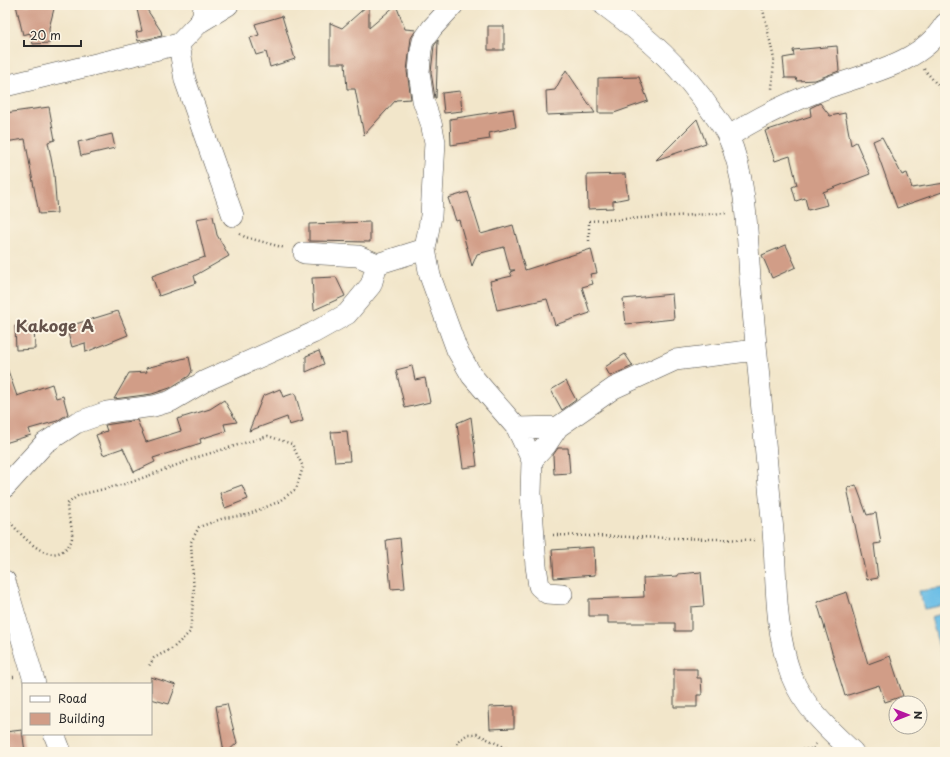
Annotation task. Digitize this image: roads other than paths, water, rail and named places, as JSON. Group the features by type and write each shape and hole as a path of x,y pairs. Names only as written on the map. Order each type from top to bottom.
{"street":[{"path":"5,86 179,44 202,14 228,5"},
{"path":"453,5 432,28 423,41 419,72 435,142 431,216 426,249 430,276 456,350 472,376 517,428 532,460 534,535 539,586 548,593 562,594"},
{"path":"604,5 640,32 678,67 701,95 728,137 738,167 745,212 774,541 778,616 783,650 792,677 813,713 853,752"},
{"path":"728,137 770,112 907,59 934,38 945,24"},
{"path":"179,44 185,80 233,216"},
{"path":"304,253 358,256 377,264 426,249"},
{"path":"5,487 45,444 76,423 107,412 154,406 170,402 205,381 313,333 347,314 371,285 377,264"},
{"path":"532,460 546,445 558,427 614,388 675,360 756,350"},
{"path":"517,428 558,427"},
{"path":"5,581 36,683"},
{"path":"54,735 61,752"}],"water":[{"path":"945,588 945,605 924,609 919,591"},
{"path":"945,613 945,654 941,655 931,617"}],"district":[{"name":"Kakoge A","path":"55,326"}]}
